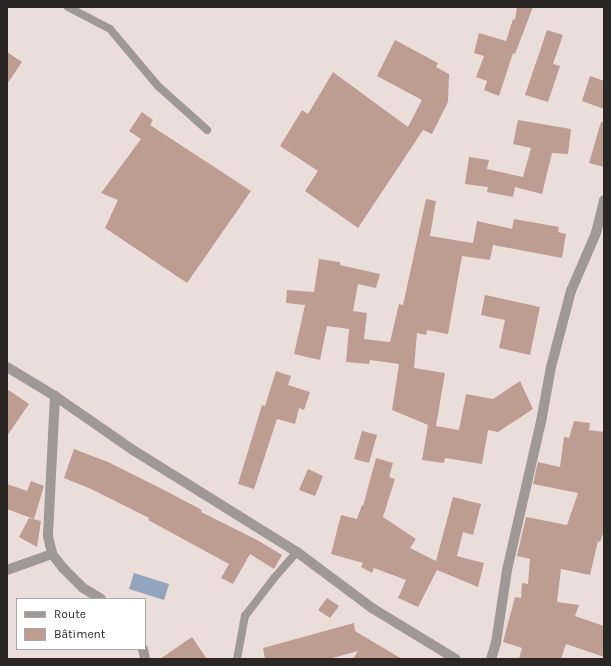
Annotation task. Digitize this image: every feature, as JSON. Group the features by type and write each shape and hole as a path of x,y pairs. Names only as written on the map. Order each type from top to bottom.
{"street":[{"path":"491,659 496,643 507,570 551,367 571,291 596,233 604,200"},
{"path":"7,367 55,396 134,450 297,552 372,608 456,659"},
{"path":"55,396 48,536 52,554 63,568 83,588 99,598"},
{"path":"7,570 52,554"}],"lane":[{"path":"68,7 110,29 158,86 207,130"},
{"path":"237,659 245,616 275,577 297,552"}],"water":[{"path":"134,573 169,584 164,600 129,589"}],"building":[{"path":"517,7 533,7 515,54 513,53 499,96 484,90 487,81 476,77 484,56 474,53 479,33 506,41 513,19 515,20"},
{"path":"547,30 563,35 553,64 560,66 548,102 525,95"},
{"path":"395,40 438,63 436,67 449,74 448,102 432,134 423,130 358,228 305,191 318,171 280,146 302,110 308,114 333,72 408,127 422,100 377,76"},
{"path":"7,52 22,62 7,84"},
{"path":"590,76 604,81 604,109 582,101"},
{"path":"142,112 153,120 150,125 251,191 187,283 105,228 118,200 101,193 141,139 129,131"},
{"path":"518,120 571,129 568,154 552,153 542,194 515,187 513,197 487,192 488,187 465,184 469,157 489,160 487,169 523,177 531,148 513,144"},
{"path":"601,122 604,122 604,167 589,163"},
{"path":"426,199 436,201 430,236 473,243 477,221 512,229 514,219 559,227 558,232 566,234 562,258 493,245 490,260 462,256 448,334 427,330 426,335 417,333 414,368 445,373 436,426 459,430 466,394 493,399 520,381 533,409 498,432 488,430 482,464 445,458 444,463 422,460 428,425 392,410 399,364 370,360 369,364 346,362 349,329 327,326 320,360 294,354 305,305 286,303 287,290 314,292 319,259 340,262 340,265 380,274 376,288 358,284 353,311 367,313 364,339 390,342 399,304 403,305"},
{"path":"485,295 540,307 530,355 499,348 505,320 481,315"},
{"path":"276,371 291,376 288,385 310,392 304,410 299,408 295,424 277,419 254,489 238,484 262,405 265,406"},
{"path":"7,389 29,404 7,436"},
{"path":"574,421 590,423 589,430 604,432 604,531 600,542 598,541 590,575 561,569 557,602 579,605 575,616 604,626 604,657 566,644 561,659 519,659 522,648 503,642 515,597 521,598 522,583 528,584 530,559 517,556 526,517 567,525 578,493 533,484 538,462 560,467 564,437 569,438"},
{"path":"362,431 377,435 369,463 354,459"},
{"path":"74,449 108,462 164,490 202,510 201,512 259,541 282,555 274,569 250,554 233,584 221,578 229,564 148,520 149,518 91,489 64,478"},
{"path":"376,458 393,463 389,477 395,479 383,517 416,539 410,548 436,561 453,497 481,504 473,535 463,532 457,556 484,563 478,587 437,570 418,607 398,598 406,580 374,568 372,573 361,567 363,563 331,554 341,515 357,519 362,505 363,506"},
{"path":"308,469 323,476 315,496 299,490"},
{"path":"31,481 44,486 34,519 7,509 7,484 27,491"},
{"path":"29,518 41,521 37,547 19,537"},
{"path":"327,598 339,606 330,618 318,610"},
{"path":"354,623 355,631 402,659 353,659 358,651 329,659 265,659 263,648"},
{"path":"192,637 207,659 160,659"}]}
